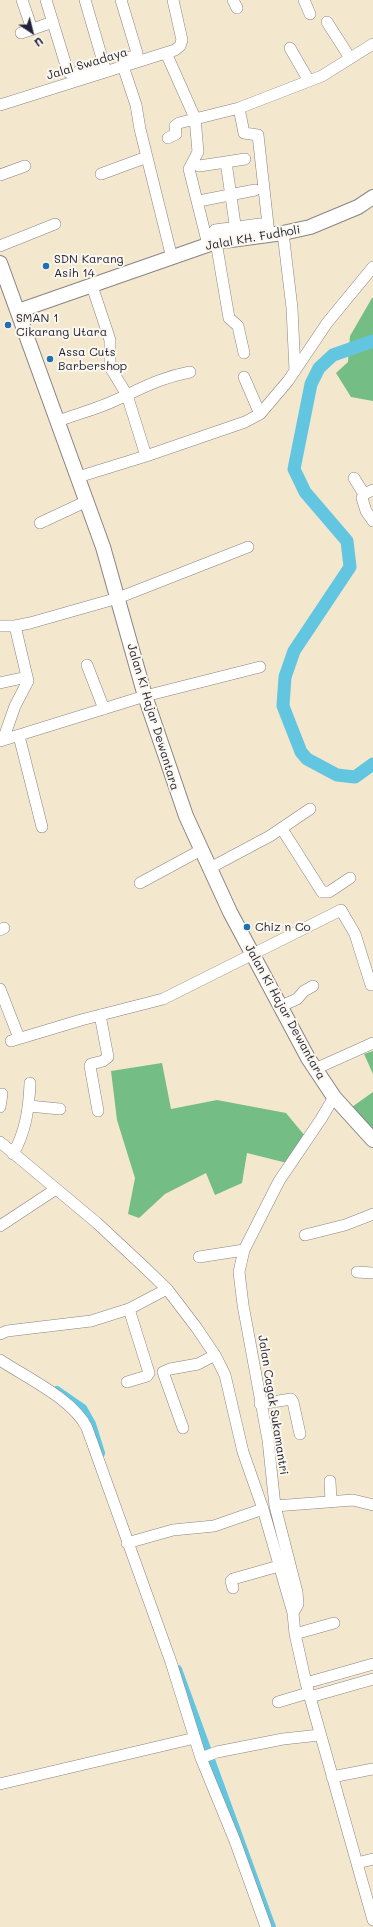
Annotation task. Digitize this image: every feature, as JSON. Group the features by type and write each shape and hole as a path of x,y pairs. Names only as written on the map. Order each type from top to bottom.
{"main road":[{"name":"Jalal KH. Fudholi","path":"18,311 172,258 237,233 272,234 310,227 358,207 373,197"},
{"name":"Jalan Ki Hajar Dewantara","path":"0,263 87,501 118,598 144,696 175,788 201,850 230,912 279,1007 315,1069 334,1097 373,1140"}],"street":[{"path":"22,0 32,28"},
{"path":"46,0 69,73 104,65 134,56 136,54 121,0"},
{"path":"85,0 104,65"},
{"name":"Jalal Swadaya","path":"0,105 166,53 180,46 182,40 173,0"},
{"path":"304,0 310,14"},
{"path":"21,32 53,22"},
{"path":"327,22 350,58"},
{"path":"168,138 176,134 176,125 195,118 239,108 322,76 373,44"},
{"path":"290,48 309,81"},
{"path":"166,53 195,118 198,152 189,169 213,243 229,318 238,326 244,353"},
{"path":"123,66 136,105 147,157 172,258"},
{"path":"239,108 244,133 258,135 272,234 292,308 295,371"},
{"path":"101,174 147,157"},
{"path":"199,166 245,159"},
{"path":"226,162 237,233"},
{"path":"0,175 25,166"},
{"path":"204,200 255,190"},
{"path":"0,246 55,224"},
{"path":"78,477 146,456 244,422 260,414 295,371 326,323 373,267"},
{"path":"92,286 110,340 110,367 126,395 146,456"},
{"path":"58,421 98,407 165,377 190,372"},
{"path":"244,377 260,414"},
{"path":"354,478 369,492 362,498 362,502 373,521"},
{"path":"40,523 87,501"},
{"path":"0,626 15,626 38,622 118,598 248,547"},
{"path":"1,741 15,706 27,683 27,677 15,626"},
{"path":"87,665 104,710"},
{"path":"1,741 104,710 144,696 260,667"},
{"path":"0,683 27,677"},
{"path":"19,736 42,827"},
{"path":"210,868 255,845 282,829 310,809"},
{"path":"282,829 322,892 329,892 350,878"},
{"path":"140,883 201,850"},
{"path":"0,989 15,1040 100,1015 163,999 341,910 355,934 371,985"},
{"path":"279,1007 297,999 304,991 313,986"},
{"path":"98,1111 90,1064 105,1060 108,1057 100,1015"},
{"path":"315,1069 373,1044"},
{"path":"13,1154 27,1120 30,1082"},
{"path":"0,1107 2,1094"},
{"name":"Jalan Cagak Sukamantri","path":"334,1097 279,1181 244,1250 240,1266 240,1276 260,1404 268,1440 275,1506 298,1592 298,1604 292,1613 295,1634 320,1735 357,1863 371,1903 373,1920"},
{"path":"29,1106 60,1109"},
{"path":"0,1142 117,1241 167,1289 216,1355 225,1375 244,1452 263,1509 292,1613"},
{"path":"0,1226 56,1189"},
{"path":"305,1235 345,1225 373,1214"},
{"path":"199,1257 244,1250"},
{"path":"357,1272 373,1273"},
{"path":"0,1334 8,1331 90,1321 130,1309 167,1289"},
{"path":"127,1382 149,1374 130,1309"},
{"path":"183,1428 163,1372 170,1368 198,1364 216,1355"},
{"path":"0,1360 68,1404 82,1418 131,1541 195,1738 207,1756 235,1841 266,1927"},
{"path":"260,1404 291,1399 300,1434"},
{"path":"330,1481 331,1501"},
{"path":"275,1506 353,1500 373,1505"},
{"path":"131,1541 173,1530 214,1526 263,1509"},
{"path":"233,1588 231,1581 233,1579 279,1566"},
{"path":"295,1634 334,1623"},
{"path":"278,1702 373,1664"},
{"path":"308,1691 373,1679"},
{"path":"207,1756 283,1739 320,1735"},
{"path":"0,1784 195,1738"},
{"path":"332,1777 373,1769"},
{"path":"357,1863 373,1859"}],"green space":[{"path":"372,298 373,401 351,397 336,373 348,362 350,336"},
{"path":"373,1051 373,1074 364,1054"},
{"path":"162,1063 171,1109 217,1100 286,1113 305,1136 291,1164 247,1153 242,1183 215,1195 206,1173 165,1194 139,1218 128,1214 135,1178 117,1120 111,1071"},
{"path":"373,1092 373,1130 352,1107"}],"waterway":[{"path":"373,341 333,355 319,368 311,384 294,469 305,492 347,541 350,567 294,651 285,677 283,706 301,752 307,759 337,775 355,777 373,764"},
{"path":"57,1390 83,1408 92,1424 101,1453"},
{"path":"178,1669 272,1927"}],"place":[{"name":"SDN Karang Asih 14","path":"46,266"},
{"name":"SMAN 1 Cikarang Utara","path":"8,325"},
{"name":"Assa Cuts Barbershop","path":"50,359"},
{"name":"Chiz n Co","path":"247,927"}]}
